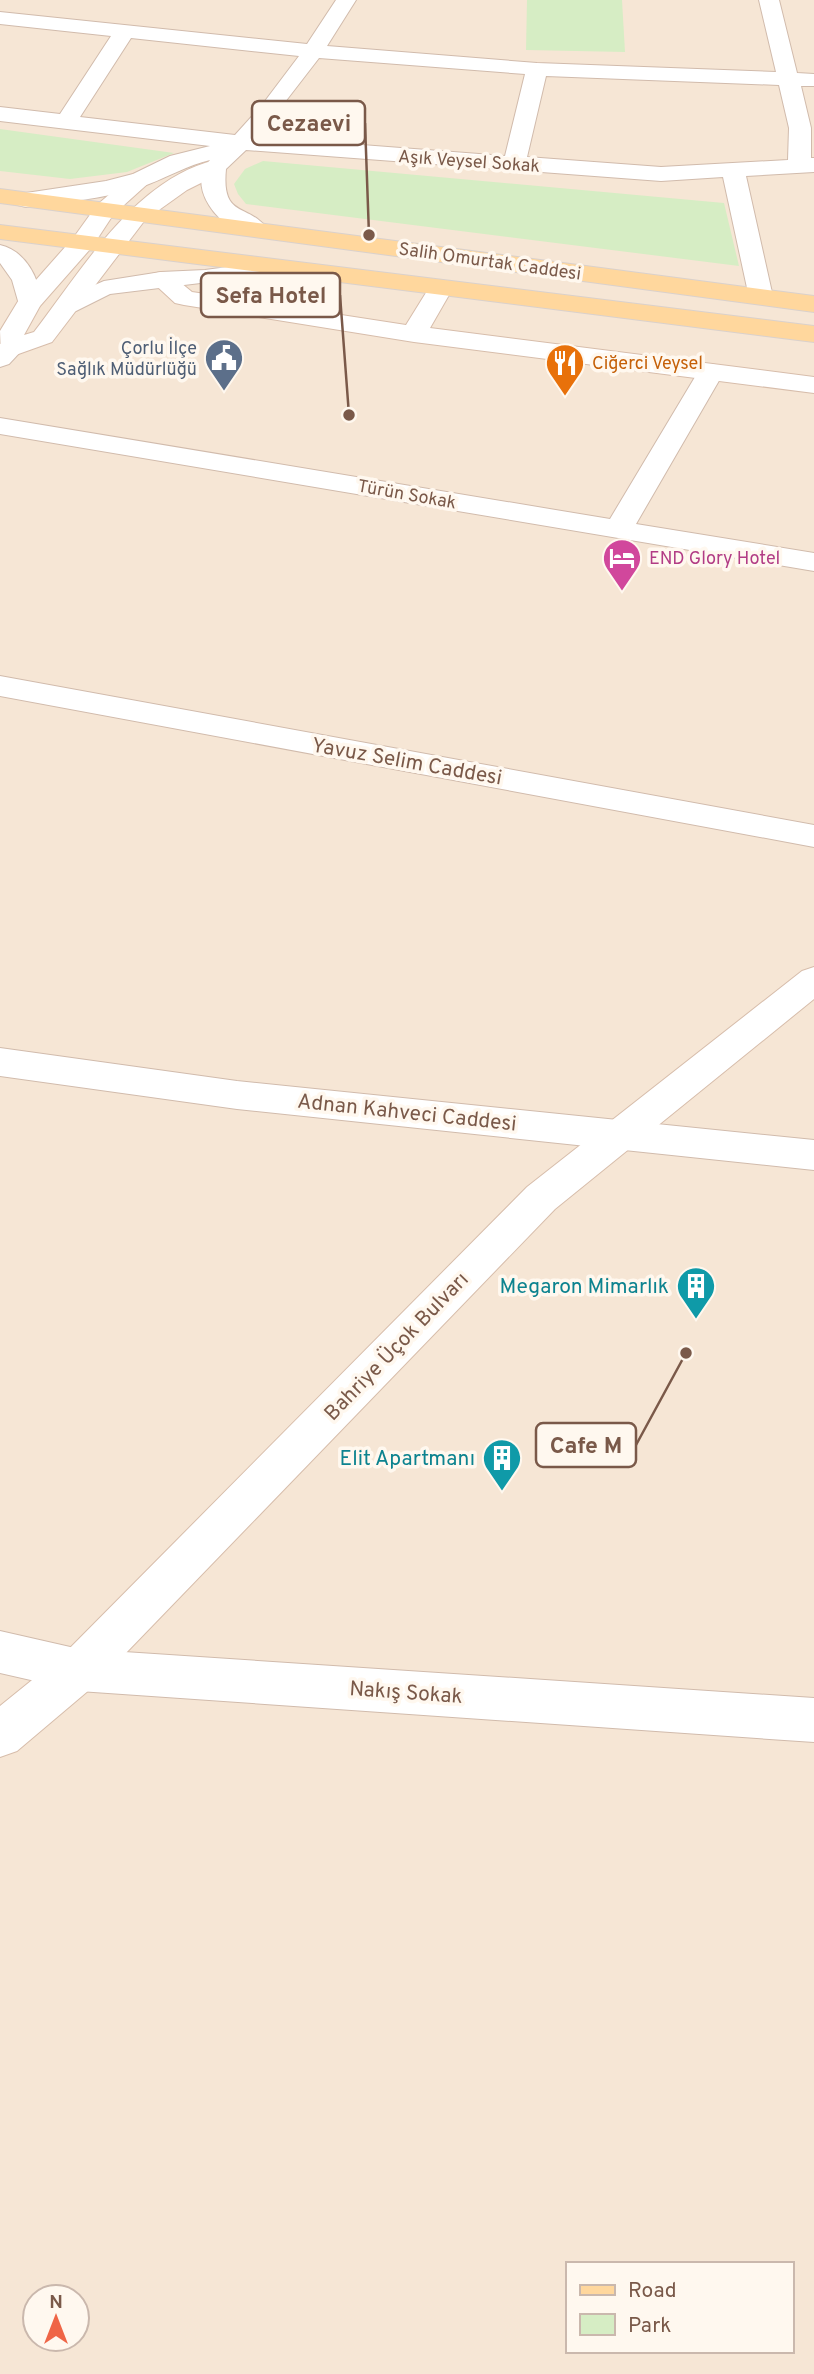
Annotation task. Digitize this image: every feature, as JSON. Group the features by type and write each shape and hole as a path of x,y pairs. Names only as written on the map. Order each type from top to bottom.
{"main road":[{"name":"Salih Omurtak Caddesi","path":"0,196 814,304"},
{"name":"Salih Omurtak Caddesi","path":"0,232 814,334"}],"street":[{"path":"0,5 4,0"},
{"path":"5,354 43,337 137,215 179,185 215,167 243,144 346,0"},
{"path":"769,0 800,128 806,165"},
{"path":"0,18 312,51 537,69 814,80"},
{"path":"66,122 125,31"},
{"path":"514,164 537,69"},
{"name":"Aşık Veysel Sokak","path":"0,114 243,144 661,174 806,165"},
{"path":"26,200 107,188 141,178 178,161 243,144"},
{"path":"215,167 213,196 220,206 256,230"},
{"path":"733,170 761,297"},
{"path":"5,354 12,332 29,303 83,242 105,210 141,178"},
{"path":"0,252 22,273 28,289 29,303"},
{"path":"67,306 104,288 160,279 205,277 273,268"},
{"path":"160,279 184,298 414,334 814,385"},
{"path":"414,334 441,288"},
{"path":"619,529 710,372"},
{"name":"Türün Sokak","path":"0,426 814,562"},
{"name":"Yavuz Selim Caddesi","path":"0,686 814,836"},
{"name":"Bahriye Üçok Bulvarı","path":"0,1735 79,1670 541,1198 814,980"},
{"name":"Adnan Kahveci Caddesi","path":"0,1062 237,1095 623,1133 814,1155"},
{"name":"Nakış Sokak","path":"0,1652 79,1670 814,1720"}],"shaded area":[{"path":"0,0 814,0 814,2374 0,2374"}],"green space":[{"path":"527,0 622,0 625,52 526,50"},
{"path":"0,129 174,153 127,172 70,179 0,171"},
{"path":"263,161 724,203 739,266 246,204 234,184 245,169"}],"place":[{"name":"Cezaevi","path":"369,235"},
{"name":"Çorlu İlçe Sağlık Müdürlüğü","path":"224,392"},
{"name":"Ciğerci Veysel","path":"565,397"},
{"name":"Sefa Hotel","path":"349,415"},
{"name":"END Glory Hotel","path":"622,592"},
{"name":"Megaron Mimarlık","path":"696,1320"},
{"name":"Cafe M","path":"686,1353"},
{"name":"Elit Apartmanı","path":"502,1492"}]}
